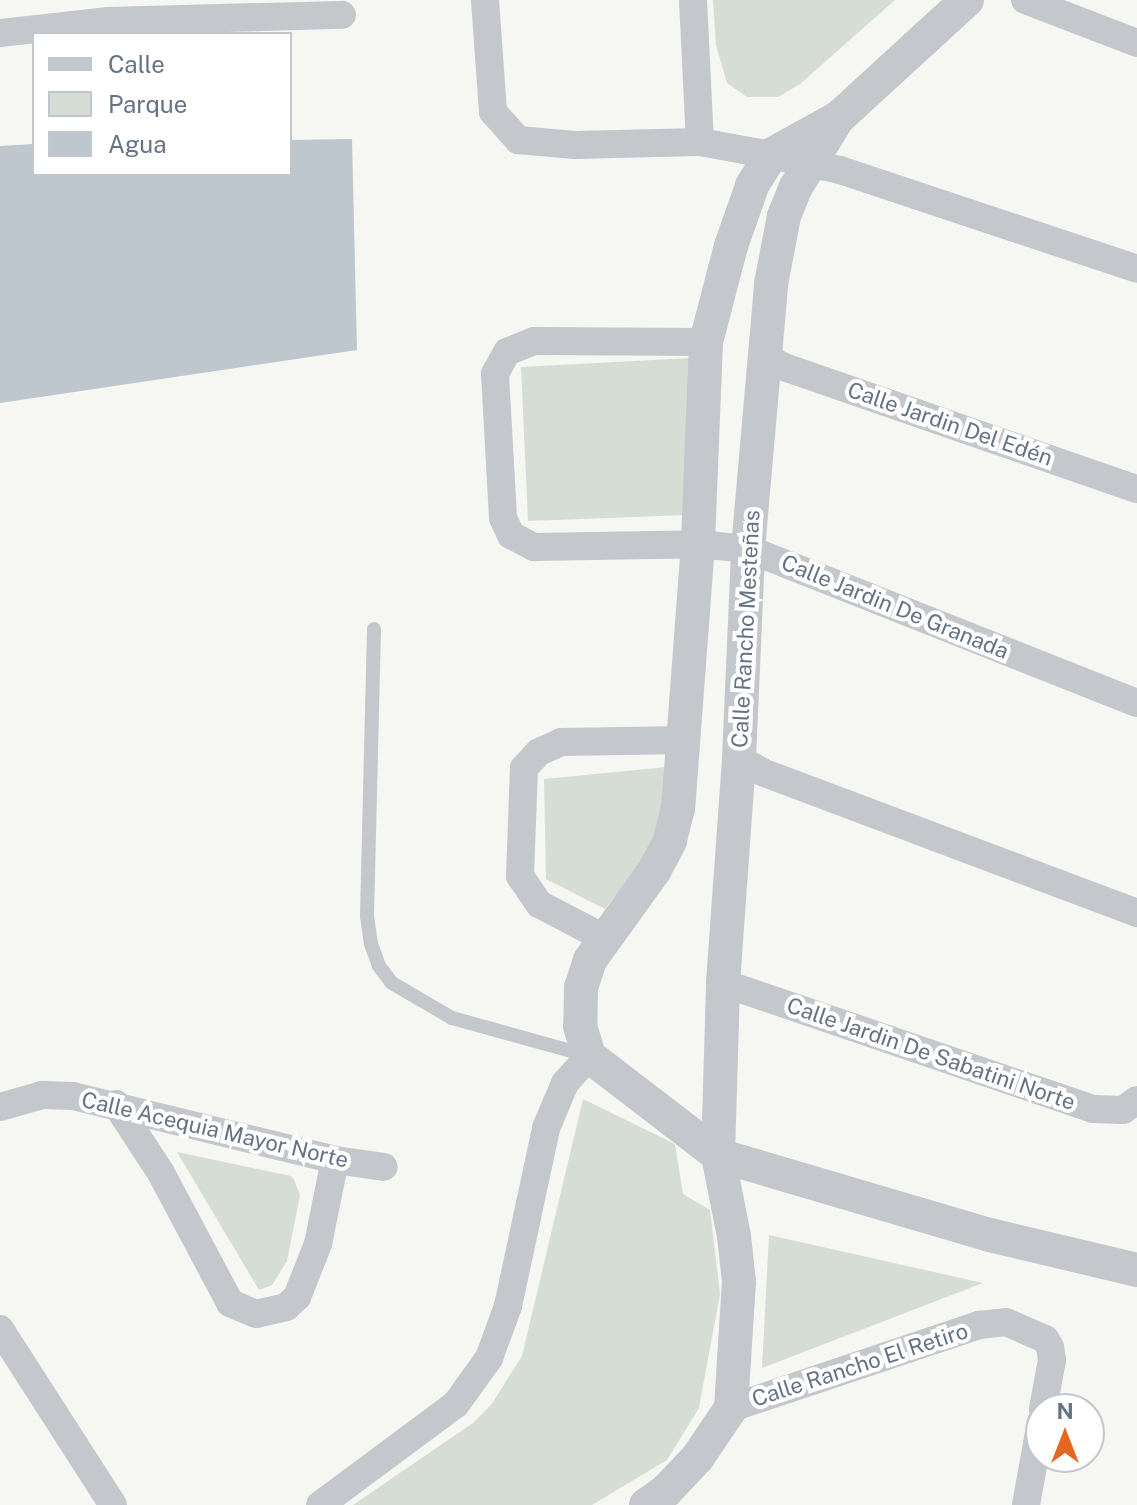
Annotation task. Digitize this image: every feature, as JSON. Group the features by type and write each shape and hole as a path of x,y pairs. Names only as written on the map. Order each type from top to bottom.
{"street":[{"path":"485,0 493,112 518,140 575,145 700,142 771,155 840,170 1137,269"},
{"path":"693,0 700,142"},
{"name":"Calle Rancho Mesteñas","path":"771,155 838,118 967,0"},
{"path":"1025,0 1137,43"},
{"path":"0,33 108,11 293,7 342,15"},
{"name":"Calle Rancho Mesteñas","path":"731,1408 739,1282 734,1236 718,1155 723,983 739,759 748,549 771,284 784,216 796,187 838,118"},
{"path":"771,155 747,201 706,342 698,544 678,808 670,841 654,871 590,960 581,987 580,1026 589,1056 718,1155 975,1231 1137,1270"},
{"name":"Calle Jardin De Granada","path":"706,342 534,341 507,352 495,374 503,518 511,535 534,547 698,544 748,549 1137,703"},
{"name":"Calle Jardin Del Edén","path":"765,357 787,368 1137,489"},
{"path":"604,938 539,904 520,876 524,768 539,752 561,742 685,740"},
{"path":"739,759 762,772 1137,913"},
{"name":"Calle Jardin De Sabatini Norte","path":"723,983 1093,1109 1123,1110 1137,1100"},
{"path":"320,1505 456,1404 489,1358 508,1306 546,1128 565,1083 589,1056"},
{"name":"Calle Acequia Mayor Norte","path":"0,1107 42,1095 116,1104 335,1160 384,1167"},
{"path":"116,1104 161,1173 230,1303 256,1314 286,1307 297,1297 318,1244 335,1160"},
{"name":"Calle Rancho El Retiro","path":"646,1505 666,1491 698,1457 731,1408 992,1323 1016,1324 1045,1339 1052,1360 1046,1393"},
{"path":"0,1329 113,1505"},
{"path":"1026,1505 1032,1473"}],"lane":[{"path":"374,629 367,916 371,944 379,966 392,983 452,1018 589,1056"}],"green space":[{"path":"713,0 895,0 800,84 778,97 747,97 727,83 716,45"},
{"path":"691,358 687,515 528,521 521,367"},
{"path":"667,767 657,841 605,909 546,879 544,779"},
{"path":"583,1099 675,1144 683,1194 710,1210 720,1294 699,1408 667,1460 592,1505 353,1505 473,1423 491,1405 522,1356"},
{"path":"177,1152 291,1176 294,1180 300,1195 287,1261 272,1285 259,1290"},
{"path":"769,1235 983,1283 762,1368"}],"water":[{"path":"352,139 357,350 0,403 0,146 32,144 32,176 292,176 292,140"}]}
